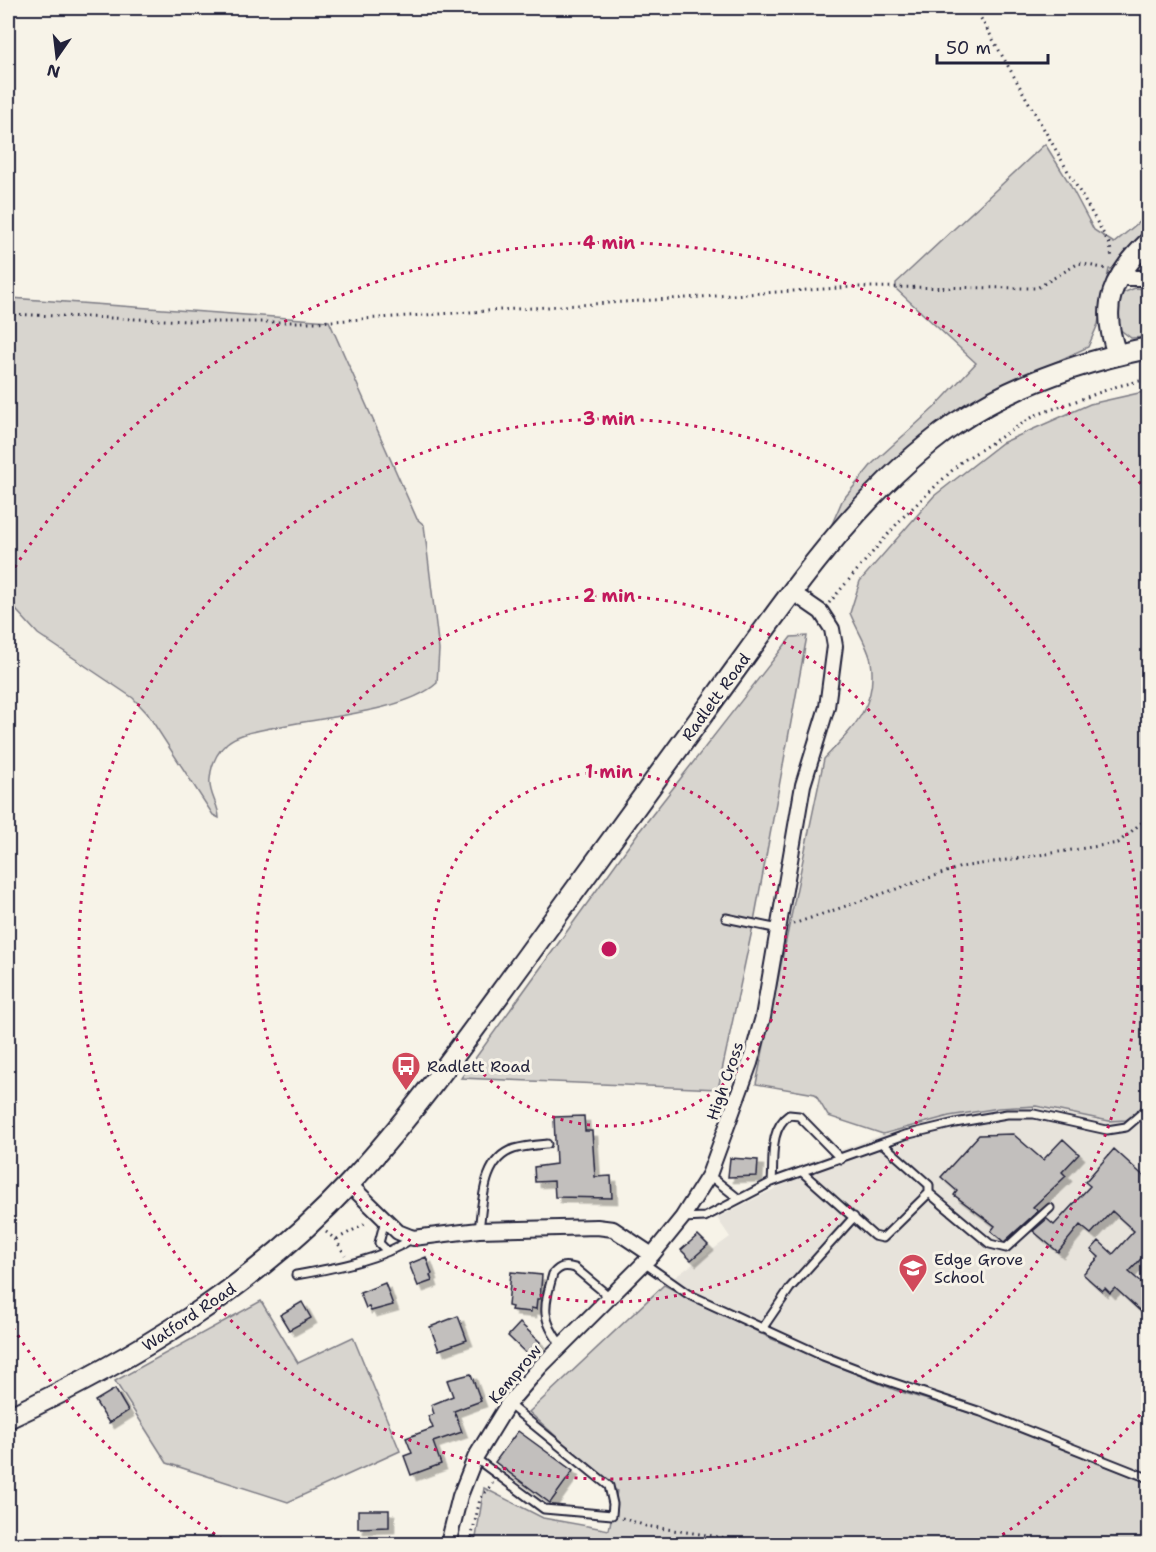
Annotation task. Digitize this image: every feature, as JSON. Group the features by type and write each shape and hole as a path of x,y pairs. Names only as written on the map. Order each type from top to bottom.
{"main road":[{"name":"Radlett Road","path":"349,1184 456,1054 792,592 861,510 905,464 958,423 1037,380 1117,354 1149,348"},
{"name":"Watford Road","path":"8,1418 76,1386 196,1316 255,1272 349,1184"}],"street":[{"path":"1117,354 1107,319 1115,274 1149,242"},
{"path":"1115,274 1149,278"},
{"name":"High Cross","path":"648,1259 682,1218 709,1175 753,1054 763,1017 803,785 829,697 835,646 832,629 821,612 792,592"},
{"path":"349,1184 398,1232 413,1238 479,1230 577,1227 613,1229 648,1259"},
{"name":"Kemprow","path":"448,1545 460,1496 475,1458 508,1404 648,1259"}],"lane":[{"path":"726,918 779,929"},
{"path":"682,1218 705,1217 772,1182 905,1135 955,1123 1007,1114 1034,1114 1107,1130 1126,1127 1149,1108"},
{"path":"772,1182 776,1133 779,1122 789,1115 799,1116 842,1159"},
{"path":"479,1230 486,1186 498,1159 513,1149 547,1144"},
{"path":"802,1172 874,1236 883,1238 929,1193 929,1185 883,1144"},
{"path":"709,1175 739,1199"},
{"path":"929,1193 990,1244 1006,1248 1050,1208"},
{"path":"382,1217 379,1243 387,1251"},
{"path":"762,1329 790,1288 854,1217"},
{"path":"296,1275 347,1264 387,1251 413,1238"},
{"path":"648,1259 679,1289 762,1329 867,1374 981,1412 1149,1478"},
{"path":"562,1346 551,1332 544,1311 553,1274 557,1270 568,1266 575,1268 611,1298"},
{"path":"475,1458 544,1509 612,1515 613,1504 609,1486 508,1404"}],"path":[{"path":"8,314 214,322 317,322 854,287 1037,288 1079,263 1115,274 1110,244 975,8"},
{"path":"821,612 902,518 961,462 1036,415 1118,386 1149,379"},
{"path":"779,929 961,867 1118,843 1149,817"},
{"path":"336,1240 382,1217"},
{"path":"319,1237 327,1230 345,1254 347,1264"},
{"path":"470,1545 480,1499 488,1486 501,1477"},
{"path":"612,1515 646,1526 767,1545"}],"shaded area":[{"path":"1045,144 1094,230 1114,243 1145,217 1148,220 1145,249 1148,255 1148,269 1109,269 1098,324 1088,347 1000,388 829,531 842,501 873,463 934,408 976,363 896,289 896,283"},
{"path":"8,282 12,290 11,298 329,321 417,519 424,525 439,650 437,683 422,693 381,708 285,725 236,737 220,750 212,769 210,784 219,818 213,815 147,713 133,698 38,634 17,611 8,596"},
{"path":"1135,288 1148,289 1148,337 1131,338 1114,325 1120,294"},
{"path":"1148,391 1148,1107 1126,1120 1109,1121 1036,1106 999,1108 949,1116 883,1134 828,1116 815,1094 756,1084 824,759 861,716 871,691 871,661 850,613 860,581 934,496 1002,443 1090,404"},
{"path":"807,636 754,921 718,1089 461,1078 638,833 791,637"},
{"name":"Edge Grove School","path":"1148,1107 1148,1483 997,1421 895,1390 772,1339 664,1285 730,1237 717,1218 788,1182 784,1171 895,1130 949,1116 999,1108"},
{"path":"664,1285 772,1339 895,1390 997,1421 1148,1483 1148,1544 475,1544 484,1488 543,1518 609,1530 617,1491 529,1412"},
{"path":"261,1301 298,1363 353,1337 400,1451 288,1502 167,1463 115,1381"}],"building":[{"path":"584,1116 585,1131 592,1131 595,1177 611,1176 612,1198 555,1197 554,1181 535,1182 534,1167 556,1164 554,1117"},
{"path":"1013,1134 1043,1160 1063,1139 1079,1154 1062,1172 1066,1176 1033,1207 1038,1211 1004,1242 991,1231 995,1226 954,1195 957,1191 941,1177 979,1135"},
{"path":"1114,1149 1149,1181 1149,1250 1129,1272 1149,1289 1149,1319 1115,1288 1110,1293 1105,1288 1102,1291 1083,1274 1099,1257 1091,1250 1099,1241 1113,1254 1134,1231 1112,1211 1091,1234 1080,1225 1058,1252 1033,1231 1047,1219 1054,1225 1090,1186 1085,1182"},
{"path":"730,1158 758,1160 757,1176 728,1177"},
{"path":"698,1235 708,1245 691,1260 681,1250"},
{"path":"426,1257 432,1281 418,1286 409,1264"},
{"path":"511,1272 542,1275 540,1299 537,1299 536,1309 531,1308 531,1312 511,1310 512,1307 508,1306"},
{"path":"385,1283 393,1305 371,1311 369,1307 366,1308 360,1293"},
{"path":"302,1302 311,1318 289,1330 280,1315"},
{"path":"458,1316 467,1340 439,1350 430,1327"},
{"path":"520,1323 540,1342 528,1355 508,1336"},
{"path":"471,1374 481,1401 454,1411 462,1432 433,1442 441,1464 411,1475 404,1456 412,1453 406,1438 433,1428 428,1416 434,1414 431,1405 453,1396 447,1380"},
{"path":"115,1389 128,1411 109,1423 95,1401"},
{"path":"518,1431 573,1471 550,1503 495,1462"},
{"path":"358,1510 389,1510 389,1527 358,1528"}],"place":[{"name":"Radlett Road","path":"406,1092"},
{"name":"Edge Grove School","path":"913,1294"}]}
